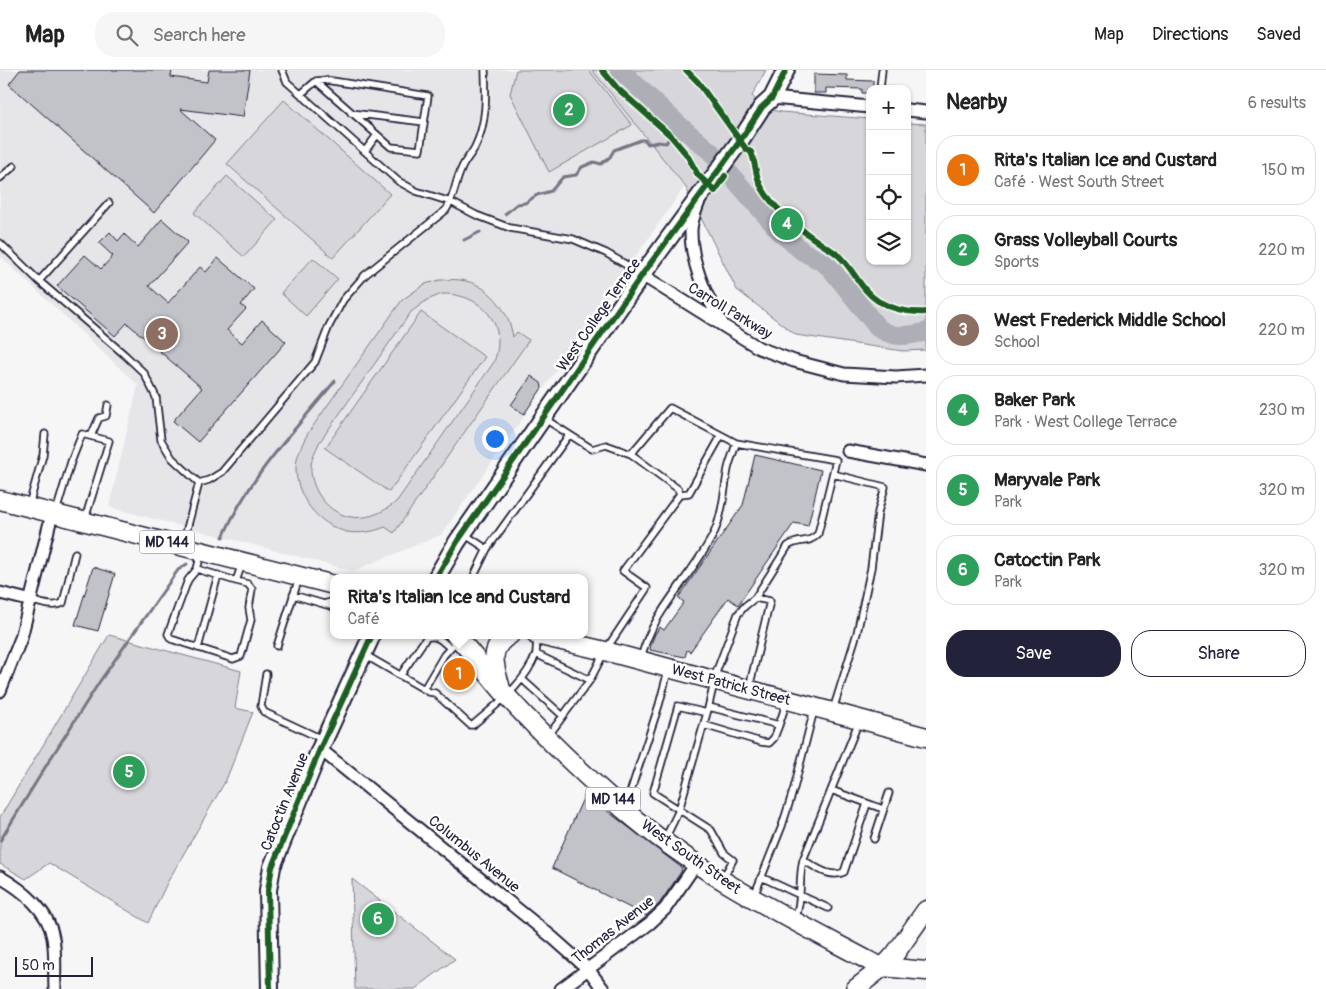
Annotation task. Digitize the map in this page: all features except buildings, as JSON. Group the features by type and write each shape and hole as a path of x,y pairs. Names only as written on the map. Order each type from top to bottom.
{"main road":[{"name":"MD 144","path":"0,500 330,584"},
{"path":"504,639 500,642 494,654 494,666 504,692"},
{"name":"West Patrick Street","path":"553,639 926,737"},
{"name":"West South Street","path":"455,641 547,738 624,810 664,842 753,899 883,967 926,972"},
{"path":"855,989 883,967 895,954 926,910"}],"street":[{"name":"West College Terrace","path":"438,574 463,533 642,275 700,197 762,107 772,98 786,70"},
{"path":"772,98 866,107"},
{"path":"911,110 926,112"},
{"path":"700,197 691,229 694,257 706,296 722,325"},
{"name":"Carroll Parkway","path":"642,275 759,348 794,361 844,374 896,377 926,375"},
{"path":"848,451 926,465"},
{"path":"0,691 21,638 54,514"},
{"path":"0,593 32,601"},
{"name":"Catoctin Avenue","path":"270,989 268,890 275,858 322,744 370,639"},
{"name":"Columbus Avenue","path":"322,744 553,938 588,969 603,989"},
{"name":"Thomas Avenue","path":"561,989 650,923 665,909 696,864"},
{"path":"0,878 39,908 49,924 53,937 55,989"}],"lane":[{"path":"282,70 287,82 398,181 416,191 451,202 476,215 510,228 573,239 606,253 642,275"},
{"path":"199,483 209,480 222,472 315,362 342,300 359,281 394,250 419,233 446,210 451,202 463,165 480,133 485,114 485,70"},
{"path":"880,85 882,70"},
{"path":"300,94 316,81 326,80 428,96 420,150 391,147 316,81"},
{"path":"352,113 424,122"},
{"path":"365,152 377,136"},
{"path":"0,178 14,166"},
{"path":"39,281 109,202"},
{"path":"0,243 39,281 144,373 156,396 162,440 172,458 199,483"},
{"path":"91,436 99,418 106,416 108,405"},
{"path":"631,454 670,408 736,443 836,460 818,534 811,541 795,542 788,546 755,598 738,614 714,681 704,725 678,810 664,842"},
{"path":"543,418 592,449 606,445 631,454 678,489 680,494"},
{"path":"28,507 43,455 45,434"},
{"path":"54,514 82,434 91,436 109,441 84,521"},
{"path":"475,574 487,549 569,435"},
{"path":"547,738 590,680 605,652 647,588 623,571 680,494 688,493 721,436"},
{"path":"641,662 646,640 664,610 701,557 714,531 723,504 729,467 736,443"},
{"path":"833,474 884,486 878,512 871,568 858,625 833,712"},
{"path":"183,546 199,483"},
{"path":"463,533 487,549"},
{"path":"197,569 248,584 252,589 249,608 251,620 241,656 233,659 171,639 168,634 188,580 197,569 202,552"},
{"path":"32,601 53,605 63,603 75,553"},
{"path":"236,581 242,562"},
{"path":"198,648 218,575"},
{"path":"277,646 300,576"},
{"path":"294,595 330,605"},
{"path":"748,690 770,601 755,598"},
{"path":"324,604 330,602"},
{"path":"400,676 425,639"},
{"path":"364,654 424,690 442,697 470,725 473,725 504,692 523,680 536,654 537,639"},
{"path":"424,690 444,654 455,641"},
{"path":"536,654 590,680"},
{"path":"624,810 656,714 669,668"},
{"path":"266,674 261,706 264,712 322,744"},
{"path":"523,680 563,716"},
{"path":"704,725 769,743 774,738 787,700"},
{"path":"722,880 733,860 724,853 711,830 653,793 678,706 708,710 779,725"},
{"path":"753,899 782,826 792,795 814,708"},
{"path":"794,921 799,910 803,860 859,720"},
{"path":"831,790 884,809"},
{"path":"874,839 889,793"},
{"path":"803,860 830,875 837,876 844,872 867,804"},
{"path":"761,877 828,908"}],"shaded area":[{"path":"0,70 592,70 685,186 441,535 353,571 109,507 138,385 0,256"},
{"path":"516,70 589,70 632,125 549,172 510,94"},
{"path":"592,70 766,70 752,96 764,108 781,112 866,119 866,265 911,265 911,123 926,124 926,350 903,351 796,335 737,290 685,186"},
{"path":"284,100 390,194 333,258 227,164"},
{"path":"227,176 277,220 244,257 194,213"},
{"path":"313,258 338,279 306,316 281,293"},
{"path":"440,280 460,280 480,287 488,292 502,308 511,327 513,337 517,332 529,340 394,533 385,527 366,532 347,532 327,523 310,508 299,488 296,466 299,453 308,433 402,300 425,284","holes":["442,294 463,297 481,306 494,322 498,343 494,362 397,501 377,514 367,517 356,518 336,512 319,495 311,473 313,456 319,443 411,312 427,300"]},
{"path":"421,312 485,357 389,492 325,448"},
{"path":"109,635 241,671 235,708 253,712 226,780 167,883 148,923 49,863 26,879 0,864 0,817"},
{"path":"352,879 455,959 415,989 355,989"}],"waterway":[{"path":"620,70 711,152 780,232 802,251 831,269 878,328 890,334 901,336 926,332"},
{"path":"505,214 517,204 525,203 537,195 551,191 563,177 576,175 582,167 594,162 601,164 610,157 614,150 641,140 645,140 648,144 666,143 679,125"},
{"path":"464,240 480,232"},
{"path":"223,537 259,474 335,381"},
{"path":"0,841 100,681 178,570 187,564"}],"cycle path":[{"path":"602,70 617,88 671,136 687,155 698,175 715,191 725,176"},
{"path":"686,70 698,82 746,149 751,152 760,184 767,196 780,211 804,232 834,251 846,263 872,297 901,310 926,312"},
{"path":"438,574 457,542 642,275 740,141 762,107 772,98 786,70"},
{"path":"270,989 268,890 272,867 320,749 370,639"}],"place":[{"name":"Grass Volleyball Courts","path":"569,110"},
{"name":"Baker Park","path":"787,224"},
{"name":"West Frederick Middle School","path":"162,334"},
{"name":"Rita's Italian Ice and Custard","path":"459,674"},
{"name":"Maryvale Park","path":"129,772"},
{"name":"Catoctin Park","path":"378,919"}]}
